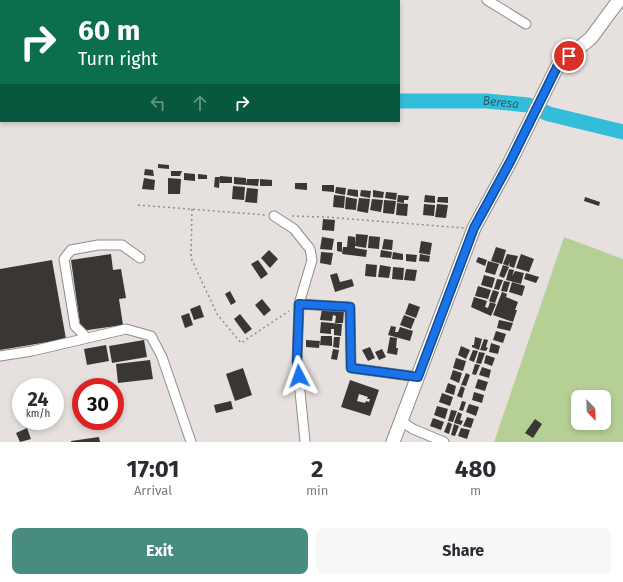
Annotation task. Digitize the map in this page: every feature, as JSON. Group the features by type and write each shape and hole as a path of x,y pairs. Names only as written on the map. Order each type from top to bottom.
{"main road":[{"path":"393,442 474,228 510,162 558,65 591,38 619,0"}],"street":[{"path":"487,0 526,24"},
{"path":"274,216 294,230 310,249 312,260 299,304 297,361 305,442"},
{"path":"86,338 75,326 64,259 71,250 98,245 122,245 140,258"},
{"path":"299,304 350,307 351,368 418,377"},
{"path":"0,356 32,351 126,329 151,336 162,357 191,442"},
{"path":"401,421 413,429 444,442"}],"path":[{"path":"138,205 274,216 325,217 474,228"},
{"path":"192,209 192,258 217,314 241,343 299,304"}],"green space":[{"path":"564,237 623,259 623,442 494,442"}],"building":[{"path":"158,164 169,165 169,169 158,168"},
{"path":"145,169 153,170 154,176 144,175"},
{"path":"171,171 182,171 180,176 171,176"},
{"path":"184,173 195,174 195,181 184,180"},
{"path":"198,174 207,175 207,179 198,179"},
{"path":"220,176 232,177 232,183 220,183"},
{"path":"215,177 220,177 219,188 214,187"},
{"path":"234,177 246,178 246,185 234,184"},
{"path":"144,178 155,180 154,190 142,189"},
{"path":"168,178 181,179 180,194 168,194"},
{"path":"247,179 259,179 258,186 246,185"},
{"path":"260,179 272,180 272,186 260,186"},
{"path":"295,183 307,183 307,190 295,189"},
{"path":"322,185 334,185 334,192 322,191"},
{"path":"233,186 245,187 244,200 232,199"},
{"path":"336,187 346,188 345,195 335,193"},
{"path":"247,188 258,189 257,203 245,202"},
{"path":"348,189 358,190 358,197 347,195"},
{"path":"361,190 371,191 370,198 360,196"},
{"path":"373,190 384,192 383,198 373,197"},
{"path":"386,192 397,193 396,200 385,198"},
{"path":"334,195 345,196 344,208 333,207"},
{"path":"398,195 409,196 408,200 404,200 404,203 397,202"},
{"path":"425,195 435,196 435,203 424,202"},
{"path":"346,197 357,199 356,210 345,209"},
{"path":"438,197 448,197 448,203 437,202"},
{"path":"585,197 600,202 599,206 584,201"},
{"path":"359,198 370,199 368,213 357,211"},
{"path":"372,199 383,200 381,212 370,210"},
{"path":"384,200 396,201 394,214 383,213"},
{"path":"397,203 408,204 407,216 396,215"},
{"path":"424,204 435,205 434,216 423,215"},
{"path":"437,204 448,205 446,218 435,217"},
{"path":"323,219 335,220 334,231 322,230"},
{"path":"356,234 368,235 366,248 355,246"},
{"path":"348,236 355,237 355,248 367,250 366,257 342,254 343,247 347,247"},
{"path":"369,236 380,237 379,249 368,248"},
{"path":"322,237 334,239 332,250 320,249"},
{"path":"384,239 393,240 392,250 382,249"},
{"path":"421,241 432,243 430,255 419,253"},
{"path":"337,242 342,242 342,252 337,251"},
{"path":"496,247 506,250 502,264 491,261"},
{"path":"269,250 278,259 270,268 261,258"},
{"path":"381,250 392,252 391,258 380,257"},
{"path":"321,252 333,253 331,265 320,263"},
{"path":"393,252 403,254 403,260 392,259"},
{"path":"111,254 113,270 121,269 126,298 119,299 123,325 81,331 71,260"},
{"path":"406,254 417,255 416,262 406,261"},
{"path":"420,254 430,256 429,262 419,261"},
{"path":"507,254 518,256 514,268 509,266 510,262 508,266 503,264"},
{"path":"521,254 534,259 529,272 516,268"},
{"path":"478,257 487,260 485,266 476,262"},
{"path":"52,260 66,339 0,350 0,269"},
{"path":"258,260 268,274 261,279 251,264"},
{"path":"488,261 499,264 495,275 485,272"},
{"path":"366,264 377,265 376,277 365,276"},
{"path":"380,265 391,267 389,278 378,277"},
{"path":"503,265 509,267 504,278 499,276"},
{"path":"393,267 404,268 403,280 392,279"},
{"path":"406,269 417,270 415,281 404,280"},
{"path":"509,269 514,270 512,276 515,271 524,273 521,284 506,280"},
{"path":"337,273 340,282 352,279 354,286 335,292 330,275"},
{"path":"526,273 539,277 536,283 524,279"},
{"path":"484,275 495,278 492,288 481,285"},
{"path":"497,279 503,280 499,290 494,289"},
{"path":"504,281 510,282 507,292 501,291"},
{"path":"512,282 525,286 522,296 509,292"},
{"path":"478,286 491,290 488,299 475,296"},
{"path":"493,290 499,292 495,303 489,301"},
{"path":"230,291 236,302 231,305 225,294"},
{"path":"502,292 507,294 506,297 518,302 513,322 493,315"},
{"path":"474,297 487,301 485,307 488,308 490,302 496,304 491,316 471,307"},
{"path":"262,299 271,310 264,316 255,305"},
{"path":"409,303 420,307 416,318 405,314"},
{"path":"200,305 204,317 194,320 190,309"},
{"path":"322,309 344,311 343,323 335,323 336,316 333,315 332,321 320,320"},
{"path":"189,313 193,325 185,328 181,316"},
{"path":"240,314 252,329 245,334 234,319"},
{"path":"404,315 415,319 411,329 400,325"},
{"path":"499,320 513,323 510,331 497,328"},
{"path":"321,322 342,324 341,336 334,335 334,329 331,329 331,334 320,333"},
{"path":"391,326 396,327 395,332 398,332 400,327 413,331 410,341 388,335"},
{"path":"496,331 506,334 503,343 493,340"},
{"path":"321,336 332,336 332,346 320,345"},
{"path":"334,337 340,337 339,348 333,347"},
{"path":"390,337 397,338 397,355 387,353"},
{"path":"475,337 482,339 479,350 472,347 472,345 474,345"},
{"path":"484,339 488,340 486,347 488,348 486,351 480,350"},
{"path":"144,340 147,357 112,363 109,346"},
{"path":"306,340 320,341 319,348 306,347"},
{"path":"491,343 500,346 498,354 489,352"},
{"path":"106,345 109,361 87,365 84,349"},
{"path":"461,346 470,350 466,359 458,355"},
{"path":"370,347 375,358 368,361 362,350"},
{"path":"333,349 339,350 337,360 331,359"},
{"path":"382,349 386,357 379,360 375,352"},
{"path":"473,350 478,351 474,362 469,360"},
{"path":"479,352 485,353 481,364 476,363"},
{"path":"486,355 495,358 492,366 484,363"},
{"path":"456,358 466,361 463,371 453,368"},
{"path":"150,360 153,379 124,382 124,378 117,378 116,364"},
{"path":"475,364 480,365 476,375 472,374"},
{"path":"482,367 491,370 489,378 479,375"},
{"path":"243,368 252,395 235,401 226,374"},
{"path":"453,370 462,373 459,383 450,379"},
{"path":"466,373 470,375 466,386 461,385"},
{"path":"478,379 488,382 485,391 475,388"},
{"path":"350,380 379,390 370,416 341,407","holes":["359,394 368,397 367,399 370,399 369,402 366,401 365,403 357,401"]},
{"path":"448,383 456,386 454,395 445,392"},
{"path":"461,386 465,388 462,398 457,396"},
{"path":"474,392 484,395 482,403 472,400"},
{"path":"442,393 453,397 450,406 439,402"},
{"path":"231,401 233,409 216,413 214,405"},
{"path":"462,401 466,402 463,411 459,410"},
{"path":"469,404 479,407 476,416 466,412"},
{"path":"437,406 448,409 445,419 434,415"},
{"path":"451,410 457,411 453,422 448,421"},
{"path":"458,412 462,414 460,420 463,421 461,425 454,423"},
{"path":"467,417 474,419 471,428 463,426"},
{"path":"433,418 444,422 441,430 430,426"},
{"path":"535,419 542,424 533,438 525,433"},
{"path":"448,422 452,424 449,434 444,432"},
{"path":"454,424 459,426 455,436 451,435"},
{"path":"461,428 470,430 467,439 458,436"},
{"path":"23,430 28,430 31,439 20,442 16,433"},
{"path":"99,437 100,442 71,442 71,441"}],"waterway":[{"name":"Beresa","path":"400,101 487,101 528,105 549,114 623,132"}],"route":[{"path":"299,376 297,361 299,304 350,307 351,368 418,377 474,228 510,162 558,65 569,56"}]}
